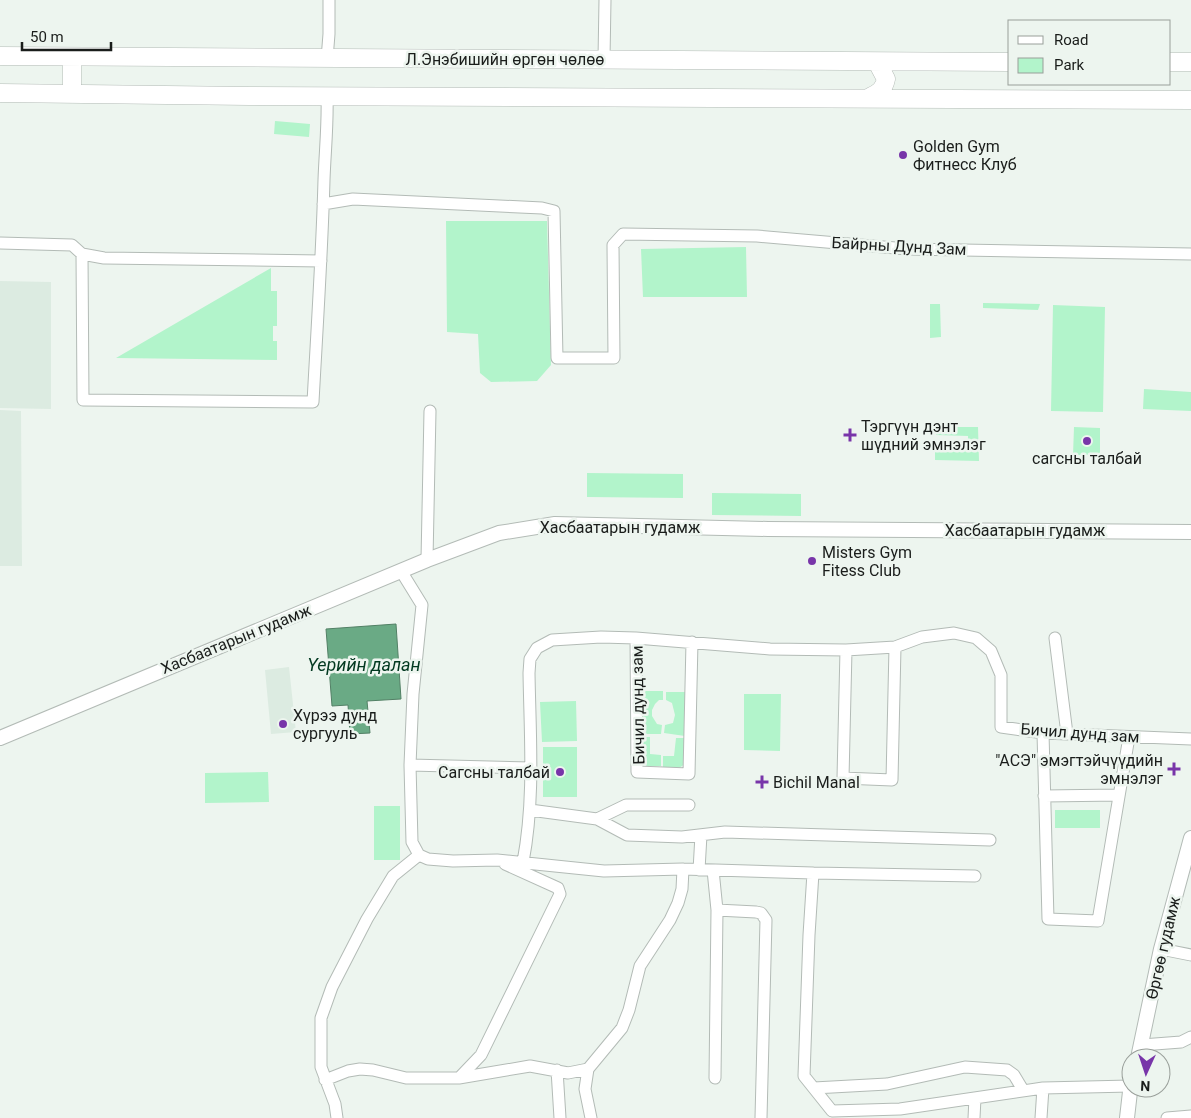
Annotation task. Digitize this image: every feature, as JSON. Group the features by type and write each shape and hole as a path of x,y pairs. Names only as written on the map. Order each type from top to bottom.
{"main road":[{"name":"Л.Энэбишийн өргөн чөлөө","path":"0,56 72,58 1008,62"},
{"path":"72,58 72,94"},
{"path":"870,98 878,94 884,87 886,79 877,62"},
{"path":"1171,62 1191,62"},
{"path":"0,93 1191,100"}],"street":[{"path":"327,59 329,0"},
{"path":"604,59 605,0"},
{"path":"82,254 83,400 313,402 328,122 327,96"},
{"name":"Байрны Дунд Зам","path":"323,204 353,199 542,208 554,211 557,358 614,358 613,245 623,234 757,236 907,249 1191,254"},
{"path":"0,242 72,245 82,254 104,258 321,261"},
{"path":"427,560 430,411"},
{"name":"Хасбаатарын гудамж","path":"0,738 427,560 499,533 555,524 768,529 1191,532"},
{"path":"401,571 422,605 413,694 410,766 412,842 419,855 428,859 453,861 497,860 604,871 683,869 975,876"},
{"name":"Бичил дунд зам","path":"523,862 530,810 530,659 537,648 552,640 602,637 636,638 770,649 846,650 895,647 922,637 954,633 976,638 991,651 1001,674 1001,727 1043,733 1191,739"},
{"name":"Бичил дунд зам","path":"636,638 637,772 689,774 692,642"},
{"path":"1055,638 1066,734"},
{"path":"846,650 843,778 892,780 895,647"},
{"path":"1043,733 1048,919 1098,921 1129,737"},
{"path":"410,766 531,768"},
{"path":"1044,796 1119,795"},
{"path":"597,819 626,805 689,805"},
{"path":"530,810 597,819 627,836 682,837 725,832 990,840"},
{"path":"699,870 701,835"},
{"name":"Өргөө гудамж","path":"1141,1048 1161,949 1191,838"},
{"path":"337,1118 335,1104 320,1067 321,1018 332,987 367,919 393,876 419,855"},
{"path":"459,1078 481,1055 560,894 558,888 497,860"},
{"path":"592,1118 585,1089 588,1069 622,1028 629,1010 640,966 670,920 678,903 682,889 683,869"},
{"path":"713,870 717,910 715,1078"},
{"path":"813,872 804,1076 832,1111 900,1109 1023,1090 1121,1084"},
{"path":"717,910 761,913 766,920 761,1118"},
{"path":"1161,949 1191,955"},
{"path":"1154,1048 1182,1042 1191,1037"},
{"path":"326,1080 348,1071 360,1069 406,1078 459,1078 530,1066 568,1073 588,1069"},
{"path":"814,1088 887,1084 965,1067 1007,1070 1014,1075 1023,1090"},
{"path":"557,1070 560,1118"},
{"path":"1041,1118 1044,1088"},
{"path":"974,1118 975,1098"},
{"path":"1127,1118 1129,1098"},
{"path":"1167,1118 1191,1116"}],"shaded area":[{"path":"0,281 51,282 51,409 0,408"},
{"path":"0,410 21,411 22,566 0,566"},
{"path":"289,667 296,732 271,734 265,670"}],"green space":[{"path":"275,121 310,124 309,137 274,134"},
{"path":"446,221 547,221 551,365 537,381 491,382 480,373 478,334 447,332"},
{"path":"746,247 747,297 643,297 641,249"},
{"path":"271,268 271,291 277,291 277,326 273,326 273,341 277,341 277,360 116,358"},
{"path":"983,303 1040,304 1038,310 983,308"},
{"path":"930,304 940,304 941,337 930,338"},
{"path":"1053,305 1105,307 1103,412 1051,411"},
{"path":"1144,389 1191,392 1191,411 1143,409"},
{"path":"936,427 978,427 979,461 935,460 935,449 968,450 968,436 936,435"},
{"name":"сагсны талбай","path":"1074,427 1100,428 1100,455 1073,455"},
{"path":"587,473 683,474 683,498 587,497"},
{"path":"712,493 801,494 801,516 712,515"},
{"path":"642,691 663,691 663,700 659,700 652,710 652,716 657,724 662,725 661,734 641,734"},
{"path":"666,692 686,692 685,736 664,733 665,725 673,723 675,715 672,703 666,700"},
{"path":"744,694 781,694 780,751 744,750"},
{"path":"576,701 577,741 542,742 540,702"},
{"path":"641,737 650,737 650,754 661,755 661,766 647,766 642,763"},
{"path":"676,738 685,738 685,764 679,768 663,767 663,756 674,756"},
{"name":"Сагсны талбай","path":"543,747 577,747 577,797 543,797"},
{"path":"268,772 269,802 205,803 205,773"},
{"name":"Сагсны талбай","path":"374,806 400,806 400,860 374,860"},
{"path":"1055,810 1100,810 1100,828 1055,828"}],"water":[{"name":"Үерийн далан","path":"396,624 401,699 367,701 370,733 350,734 348,705 332,706 326,629"}],"place":[{"name":"Golden Gym Фитнесс Клуб","path":"903,155"},
{"name":"Тэргүүн дэнт шүдний эмнэлэг","path":"850,435"},
{"name":"сагсны талбай","path":"1087,441"},
{"name":"Misters Gym Fitess Club","path":"812,561"},
{"name":"Хүрээ дунд сургууль","path":"283,724"},
{"name":"\"АСЭ\" эмэгтэйчүүдийн эмнэлэг","path":"1174,769"},
{"name":"Сагсны талбай","path":"560,772"},
{"name":"Bichil Manal","path":"762,782"}]}
